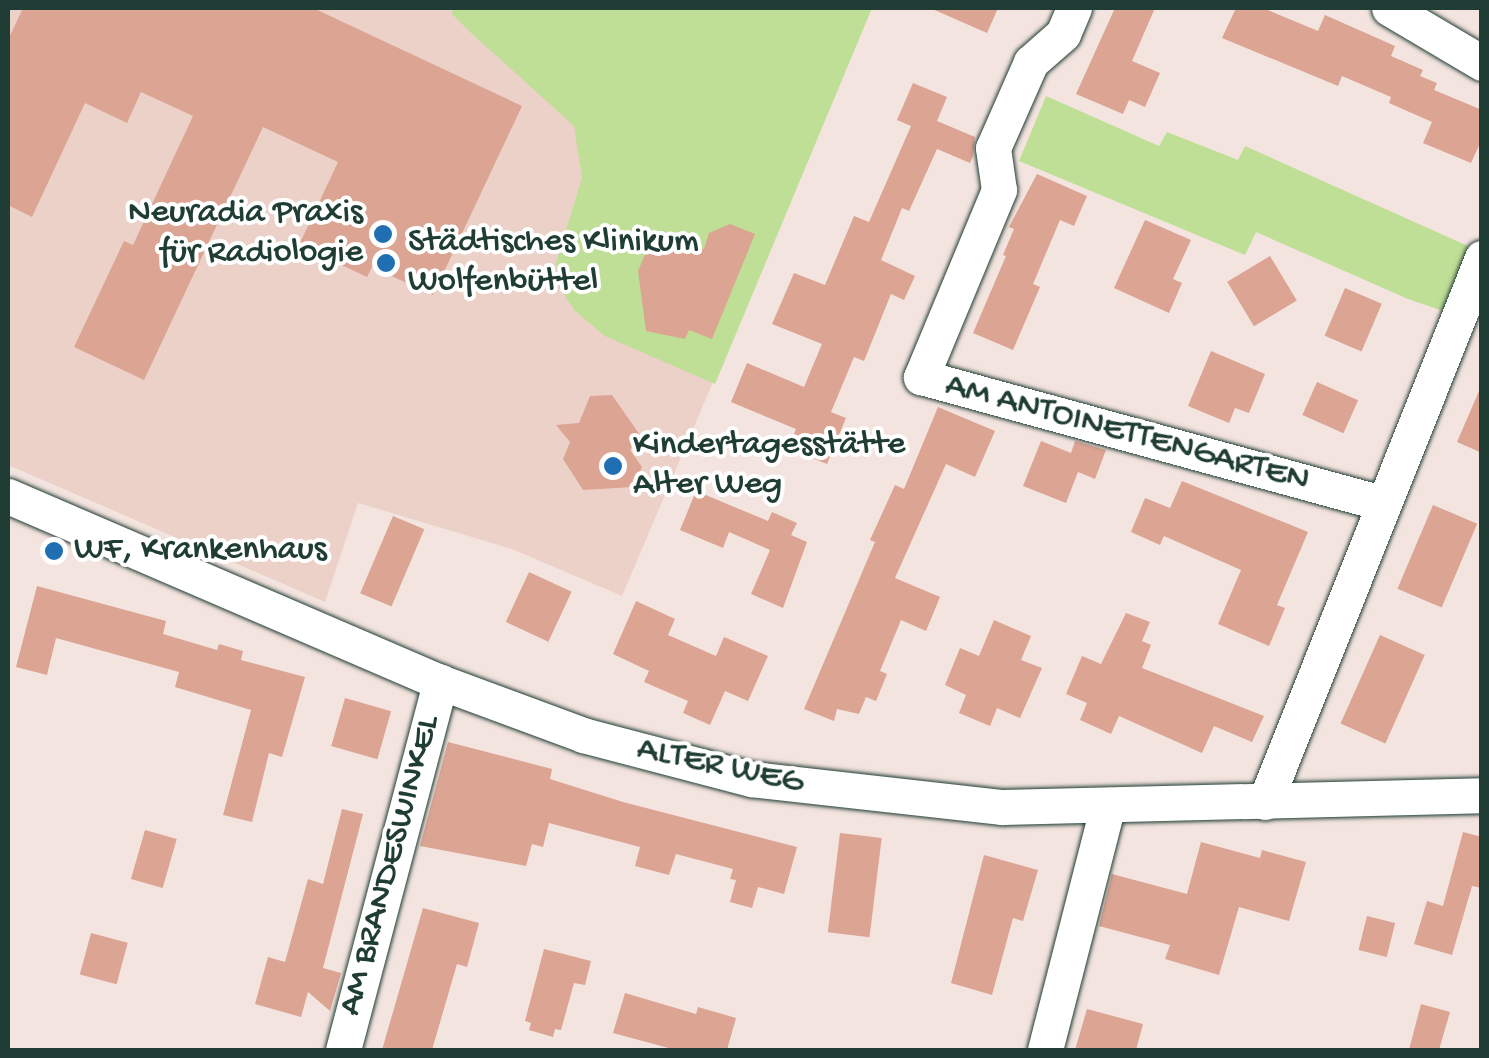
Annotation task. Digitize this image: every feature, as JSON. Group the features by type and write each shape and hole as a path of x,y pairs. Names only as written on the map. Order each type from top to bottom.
{"street":[{"name":"AM ANTOINETTENGARTEN","path":"1074,8 1063,34 1031,62 992,148 999,190 921,378 1382,503"},
{"path":"1389,8 1482,63"},
{"path":"1264,802 1482,258"},
{"name":"ALTER WEG","path":"8,496 440,682 583,735 751,778 920,801 1108,808 1482,795"},
{"name":"AM BRANDESWINKEL","path":"342,1050 440,682"},
{"path":"1045,1050 1108,808"}],"shaded area":[{"name":"Städtisches Klinikum Wolfenbüttel","path":"8,8 872,8 622,596 512,549 358,503 325,602 8,465"}],"green space":[{"path":"453,8 872,8 715,384 605,336 575,311 559,287 556,263 582,178 574,126 469,31 452,14"},
{"path":"1046,96 1159,146 1167,132 1238,160 1245,146 1479,251 1461,317 1408,299 1256,232 1245,255 1019,161"}],"building":[{"path":"23,8 313,8 522,106 433,295 372,267 367,277 299,245 338,162 263,127 144,380 74,347 124,241 133,245 193,116 141,92 127,123 85,103 32,217 8,205 8,40"},
{"path":"930,8 998,8 987,33"},
{"path":"1115,8 1155,8 1132,61 1160,73 1145,107 1129,100 1123,114 1076,94"},
{"path":"1236,8 1263,8 1318,31 1325,15 1395,46 1391,56 1423,70 1420,76 1437,83 1434,90 1482,110 1482,139 1471,163 1423,143 1432,122 1389,103 1391,97 1342,76 1338,86 1222,38"},
{"path":"913,83 947,97 937,121 975,137 973,156 970,163 937,149 909,211 902,208 881,260 915,276 904,300 891,294 864,361 854,357 831,412 846,418 827,464 788,448 796,429 731,402 747,363 804,387 822,344 772,324 794,273 825,285 854,216 869,222 911,126 897,120"},
{"path":"1037,174 1087,196 1074,226 1060,220 1033,284 1040,287 1013,350 973,333 1006,256 1003,255 1014,229 1009,227"},
{"path":"1145,220 1191,240 1173,279 1182,283 1169,313 1114,288"},
{"path":"730,224 755,234 712,339 689,330 685,339 646,331 638,271 650,243 704,249 709,233"},
{"path":"1270,256 1297,301 1254,326 1227,282"},
{"path":"1345,288 1382,304 1362,351 1325,336"},
{"path":"1211,351 1265,374 1249,413 1235,408 1229,423 1188,406"},
{"path":"1317,382 1358,400 1343,433 1302,415"},
{"path":"1482,384 1482,453 1457,442"},
{"path":"612,395 640,435 630,450 642,467 633,487 583,490 563,459 570,442 556,425 579,423 590,396"},
{"path":"938,407 995,431 975,477 946,464 895,578 940,597 926,631 901,620 880,671 887,674 876,701 866,697 859,714 837,709 834,721 804,709 875,542 870,540 895,485 904,489"},
{"path":"1041,441 1071,453 1075,441 1106,450 1095,479 1078,472 1066,503 1023,486"},
{"path":"1182,481 1308,532 1277,605 1285,608 1269,646 1218,624 1241,570 1164,536 1160,545 1131,532 1145,498 1170,508"},
{"path":"696,491 768,521 772,512 797,523 791,535 807,542 783,608 751,594 770,550 729,532 723,548 680,530"},
{"path":"1433,505 1477,524 1442,608 1397,589"},
{"path":"393,516 424,529 391,607 360,593"},
{"path":"529,572 572,592 548,642 506,622"},
{"path":"37,586 166,621 163,634 217,650 219,644 243,651 241,660 305,677 282,757 269,753 252,822 223,815 251,710 175,687 179,672 56,638 47,675 16,667"},
{"path":"636,601 675,619 668,635 716,656 724,637 768,656 748,701 725,691 710,725 683,713 688,701 644,682 649,671 613,654"},
{"path":"1126,613 1150,622 1142,641 1151,645 1142,668 1264,716 1252,742 1214,726 1202,753 1119,716 1111,734 1080,720 1087,703 1066,694 1082,656 1101,664"},
{"path":"994,620 1031,636 1021,660 1042,668 1020,718 997,708 990,726 959,713 966,695 945,685 960,648 979,656"},
{"path":"1380,635 1425,655 1385,744 1341,724"},
{"path":"345,698 391,711 377,759 331,746"},
{"path":"448,742 552,769 550,779 623,802 797,847 784,894 758,887 752,908 730,902 736,880 730,879 733,869 676,854 669,875 635,866 640,847 549,823 543,847 532,844 526,866 420,846"},
{"path":"342,809 363,814 323,968 341,973 330,1011 308,992 301,1017 255,1004 268,957 285,962 308,879 323,884"},
{"path":"145,830 177,839 163,888 131,879"},
{"path":"1463,832 1482,837 1482,888 1472,886 1452,955 1414,944 1427,901 1443,906"},
{"path":"840,833 882,838 870,937 828,932"},
{"path":"1201,842 1260,858 1262,850 1306,862 1289,921 1239,907 1219,975 1165,959 1170,945 1099,926 1112,874 1187,894"},
{"path":"984,855 1038,870 1023,921 1013,918 992,995 951,983"},
{"path":"423,908 479,923 467,967 457,964 432,1050 382,1050"},
{"path":"1367,916 1395,923 1387,957 1359,950"},
{"path":"91,933 128,943 117,984 80,975"},
{"path":"544,949 591,961 585,985 574,983 561,1030 555,1029 553,1037 529,1030 531,1023 525,1021"},
{"path":"625,993 696,1014 698,1007 736,1018 727,1050 676,1050 613,1033"},
{"path":"1421,1004 1450,1012 1439,1050 1409,1050"},
{"path":"1087,1009 1143,1024 1136,1050 1075,1050"}],"place":[{"name":"Neuradia Praxis für Radiologie","path":"383,234"},
{"name":"Städtisches Klinikum Wolfenbüttel","path":"386,263"},
{"name":"Kindertagesstätte Alter Weg","path":"613,466"},
{"name":"WF, Krankenhaus","path":"54,551"}]}
